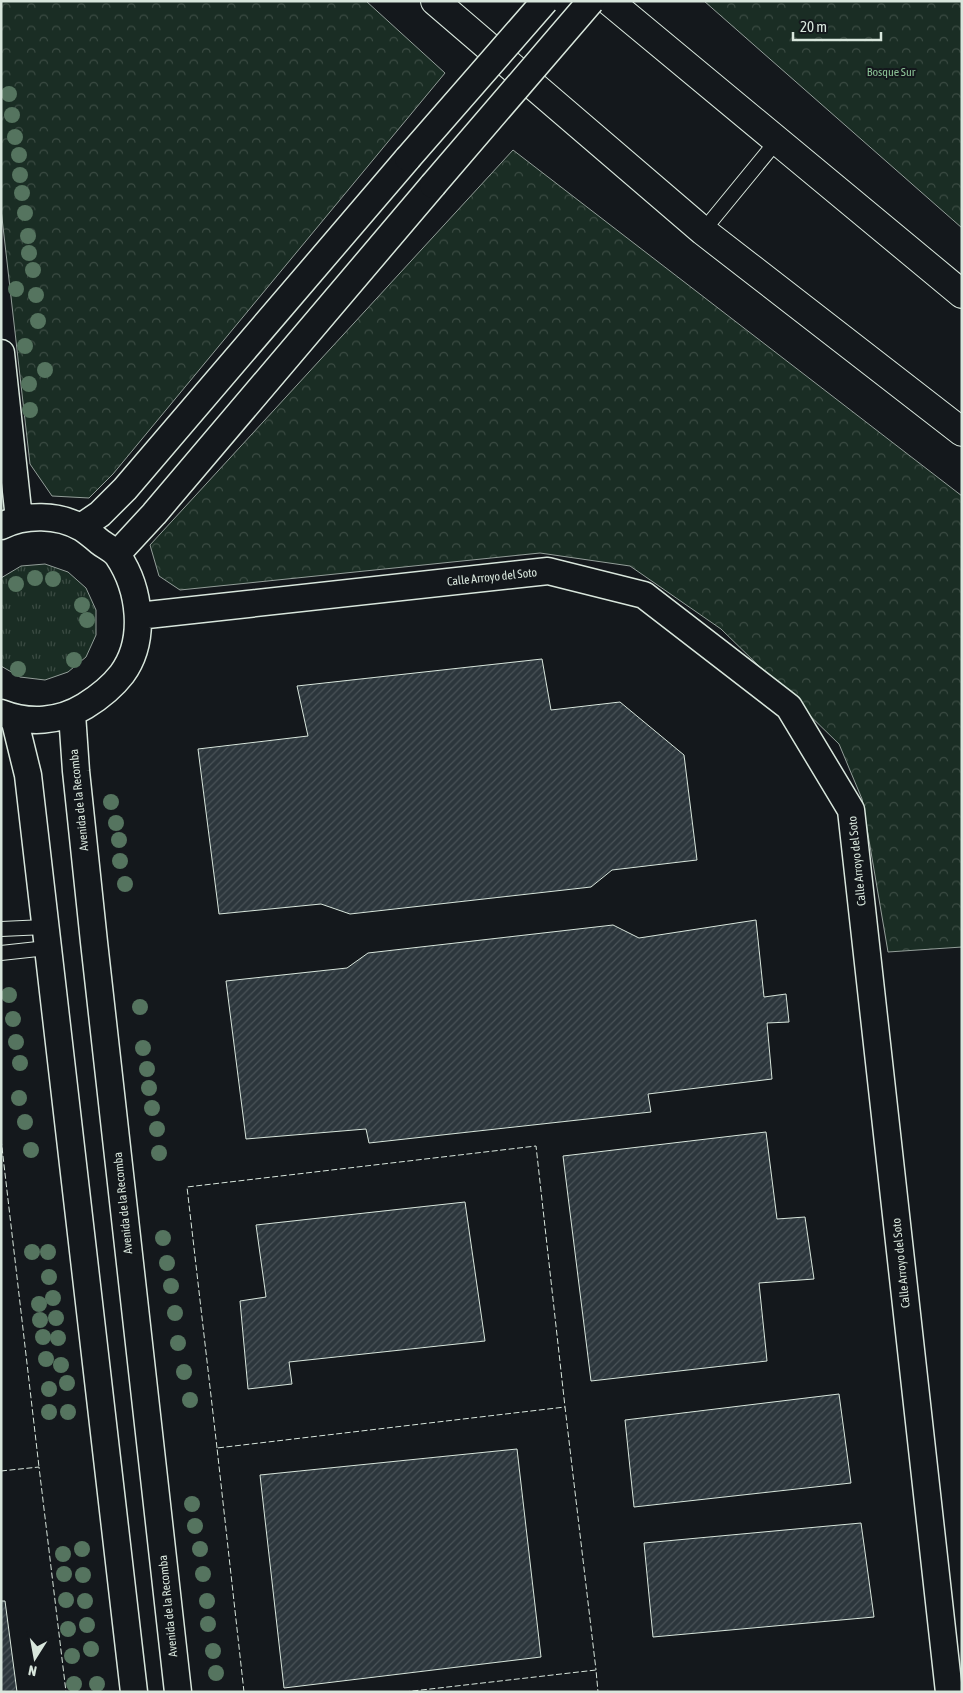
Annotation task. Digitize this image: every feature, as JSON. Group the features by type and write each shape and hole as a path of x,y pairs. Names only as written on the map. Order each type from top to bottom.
{"highway":[{"path":"436,1 703,231 962,432"},
{"path":"609,1 776,142 962,294"}],"street":[{"path":"81,527 100,514 125,489 545,1"},
{"path":"117,554 154,514 591,1"},
{"path":"1,353 10,523 38,517 60,520 81,527 117,554 133,588 138,616 135,647 122,674 100,697 72,714 50,720 8,716 28,775 134,1692"},
{"name":"Calle Arroyo del Soto","path":"138,616 548,571 644,596 789,707 851,810 949,1692"},
{"name":"Avenida de la Recomba","path":"72,714 76,771 95,952 178,1692"}],"lane":[{"path":"703,231 776,142"},
{"path":"1,929 46,937"},
{"path":"1,954 46,937"}],"green space":[{"path":"1,1 366,1 445,73 113,474 89,498 52,496 30,464 1,209"},
{"name":"Bosque Sur","path":"704,1 962,1 962,228"},
{"path":"513,150 962,496 962,947 888,952 862,799 839,744 721,629 630,566 540,553 180,590 159,576 150,545"},
{"path":"45,564 68,572 86,588 96,610 96,635 86,657 68,672 45,680 20,677 1,666 1,578 21,566"}],"building":[{"path":"542,659 551,710 620,702 684,755 697,860 612,870 591,887 350,914 321,904 219,914 198,749 308,736 297,686"},
{"path":"756,920 764,997 786,994 789,1022 767,1023 772,1079 648,1094 651,1112 369,1143 366,1129 246,1139 226,981 347,968 368,953 613,925 639,938"},
{"path":"766,1132 777,1219 805,1217 814,1279 759,1283 767,1361 591,1381 563,1156"},
{"path":"465,1202 485,1341 289,1362 292,1384 248,1389 240,1301 266,1297 256,1225"},
{"path":"839,1394 851,1483 634,1507 625,1420"},
{"path":"517,1449 541,1657 284,1688 260,1475"},
{"path":"861,1523 874,1617 653,1637 644,1543"},
{"path":"1,1601 5,1601 17,1692 1,1692"}],"fence":[{"path":"1,1139 39,1467"},
{"path":"217,1448 187,1187 536,1146 565,1407"},
{"path":"244,1692 217,1448 565,1407 596,1670"},
{"path":"1,1471 39,1467 66,1692"},
{"path":"404,1692 596,1670 598,1692"}]}
